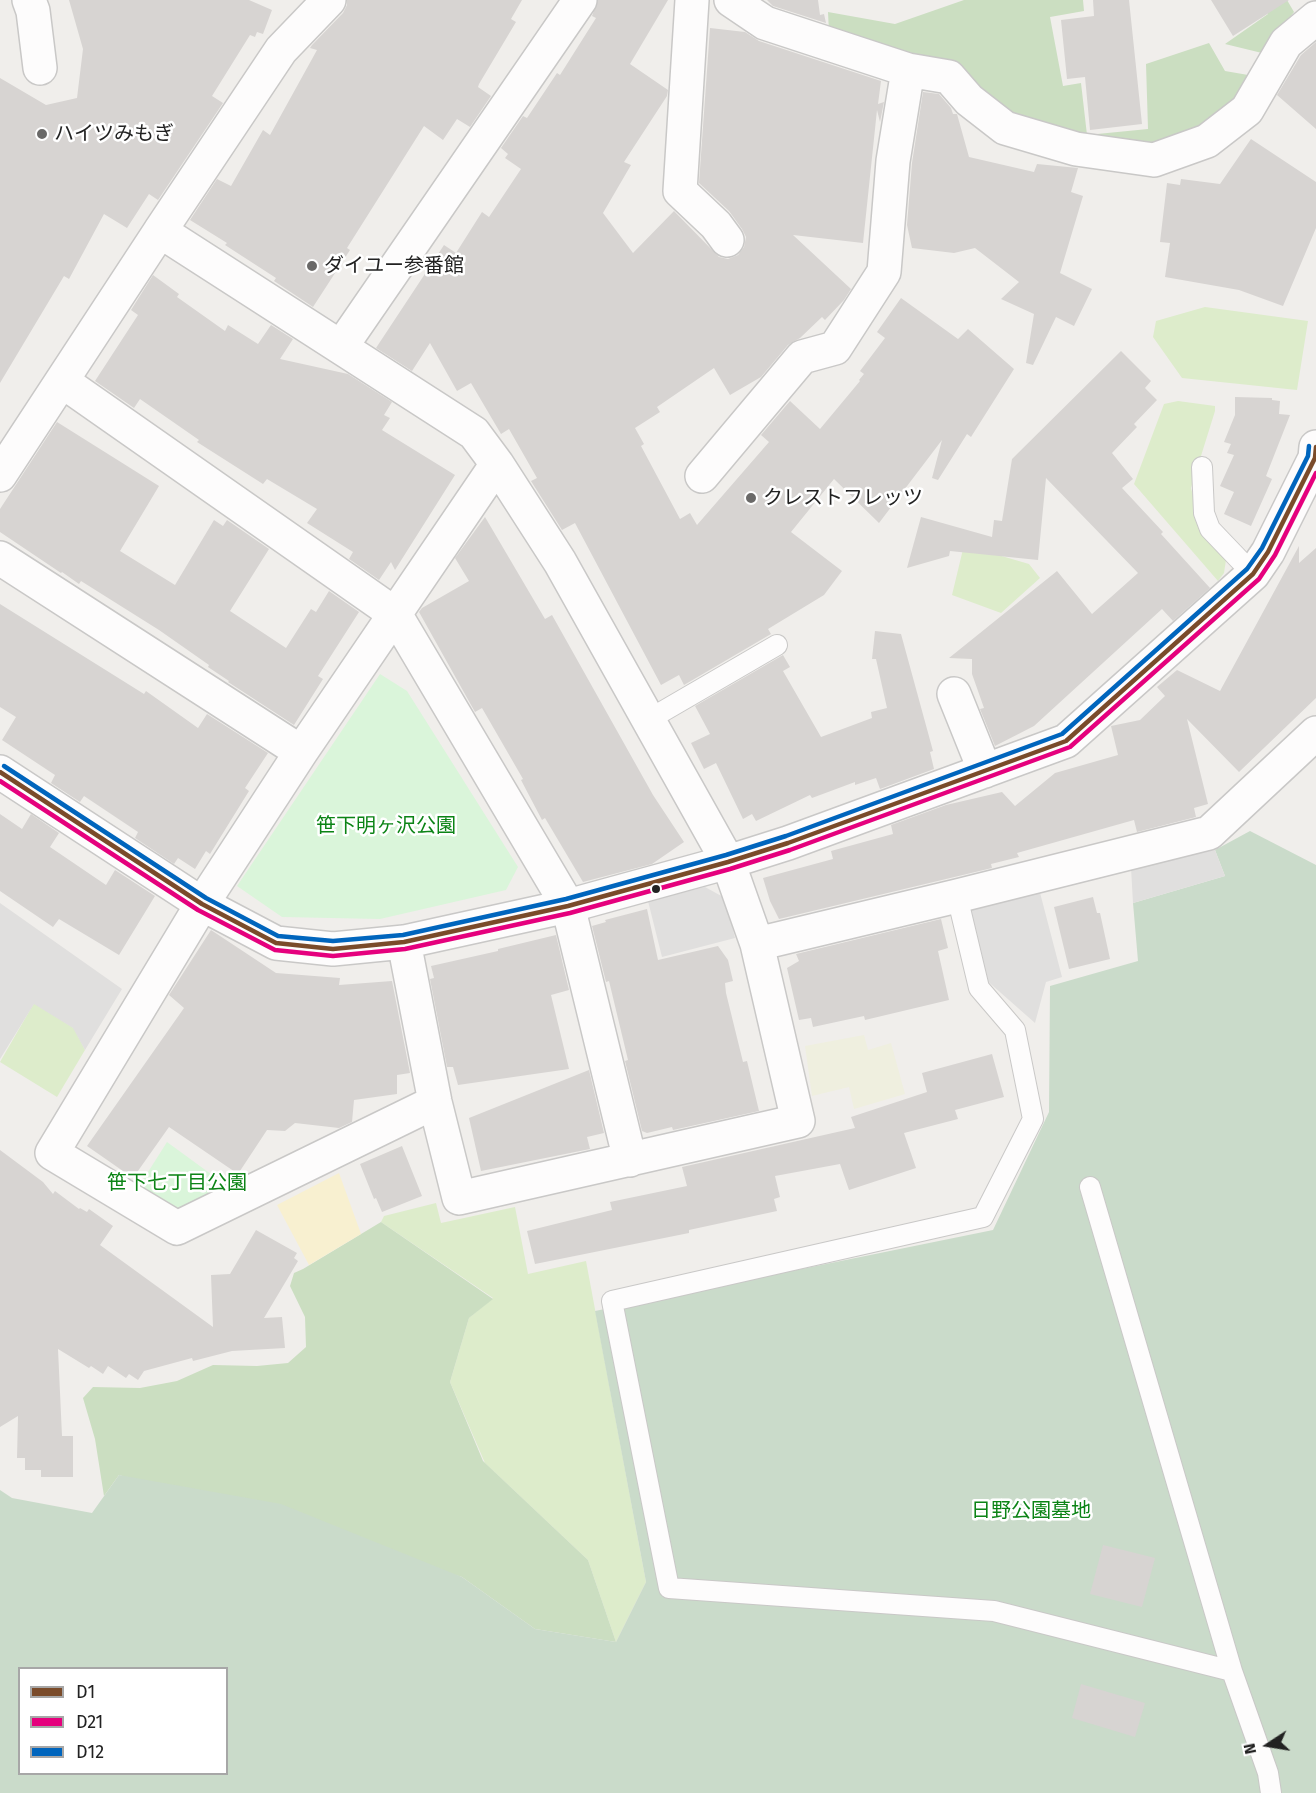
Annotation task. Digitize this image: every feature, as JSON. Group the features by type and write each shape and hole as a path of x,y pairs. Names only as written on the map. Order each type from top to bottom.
{"street":[{"path":"29,0 33,11 40,68"},
{"path":"0,475 281,50 329,0"},
{"path":"342,347 580,0"},
{"path":"692,0 680,191 716,225 727,240"},
{"path":"731,0 765,23 908,70 949,77 969,100 1005,128 1076,149 1154,160 1207,141 1247,110 1286,43 1316,18"},
{"path":"702,476 802,357 835,348 884,272 893,161 908,70"},
{"path":"160,231 474,433 497,464 560,562 728,862 757,944 798,1121 459,1198 435,1102 404,942"},
{"path":"62,381 395,614 568,906 630,1160"},
{"path":"0,772 202,903 276,943 333,949 404,942 568,906 728,862 800,839 1066,741 1253,574 1268,552 1316,454"},
{"path":"435,1102 177,1228 52,1153 202,903 301,752 497,464"},
{"path":"0,558 301,752"},
{"path":"954,694 985,771"},
{"path":"757,944 1209,832 1316,733"}],"lane":[{"path":"1202,467 1203,513 1210,529 1253,574"},
{"path":"648,720 777,645"},
{"path":"957,896 979,988 1015,1030 1033,1119 983,1217 612,1301 669,1588 994,1611 1232,1671"},
{"path":"1090,1187 1232,1671 1268,1773 1271,1793"}],"green space":[{"path":"964,0 1083,0 1084,11 1050,17 1063,86 1081,83 1087,135 1148,129 1146,64 1209,43 1225,71 1254,76 1241,105 1174,144 1080,143 829,33 828,12 895,24"},
{"path":"1259,0 1287,0 1294,12 1262,53 1225,44 1268,14"},
{"path":"1205,307 1308,321 1297,390 1182,378 1153,337 1156,321"},
{"path":"1178,401 1215,406 1191,488 1202,531 1226,560 1224,573 1218,581 1134,484 1164,404"},
{"path":"964,545 1029,564 1040,578 1001,613 952,595"},
{"name":"笹下明ヶ沢公園","path":"380,674 407,691 518,867 506,890 380,919 282,917 237,886"},
{"name":"日野公園墓地","path":"1250,831 1316,865 1316,1793 0,1793 0,1490 12,1498 92,1513 119,1475 281,1504 462,1577 535,1629 616,1642 646,1582 595,1311 993,1230 1049,1112 1050,986 1138,961 1133,903 1225,876 1215,850"},
{"path":"34,1003 74,1028 85,1050 57,1097 0,1062"},
{"path":"864,1035 868,1050 891,1043 905,1094 854,1109 849,1087 812,1096 805,1046"},
{"name":"笹下七丁目公園","path":"167,1142 230,1188 179,1216 136,1191"},
{"path":"436,1203 441,1223 515,1207 528,1274 586,1261 646,1582 616,1642 588,1560 485,1463 450,1382 469,1318 493,1298 381,1222 384,1216"},
{"path":"381,1222 493,1299 469,1318 450,1382 483,1461 588,1560 616,1642 535,1629 462,1577 119,1475 104,1496 95,1439 83,1398 93,1387 140,1388 177,1381 213,1365 257,1366 288,1363 306,1347 305,1317 290,1286 294,1273"}],"sand":[{"path":"339,1173 361,1234 309,1265 277,1205"}],"shaded area":[{"path":"1215,850 1225,876 1133,903 1131,868"},
{"path":"1038,885 1062,977 1046,982 1035,1023 984,978 971,911 979,901"},
{"path":"705,887 725,898 735,938 662,957 648,901"},
{"path":"0,903 122,989 85,1050 73,1028 34,1004 0,1059"}],"building":[{"path":"69,0 249,0 272,10 263,34 257,32 255,37 250,35 212,96 223,103 158,200 149,194 127,228 104,214 69,279 64,276 0,383 0,78 46,105 77,98 83,49"},
{"path":"347,0 522,0 511,19 516,22 479,84 478,87 491,96 470,127 457,119 443,140 424,126 347,248 350,250 313,307 274,281 276,278 225,245 227,243 190,220 217,179 231,186 263,130 270,135 317,50 310,48 343,13"},
{"path":"598,0 668,0 630,64 668,90 667,96 624,162 631,165 603,213 633,253 674,211 719,257 728,259 738,255 744,247 746,237 742,229 729,211 699,183 710,28 745,32 759,41 881,81 878,104 884,102 880,122 877,110 863,243 793,235 851,289 844,300 825,320 822,317 800,338 788,345 761,377 730,395 714,368 657,407 660,412 635,428 644,444 641,446 680,519 690,513 697,525 769,442 761,435 790,401 820,429 860,381 864,374 860,371 885,338 877,332 901,298 958,339 968,329 1014,369 971,437 967,434 938,480 932,478 942,440 879,523 834,479 791,532 842,571 824,595 768,629 771,634 684,685 679,675 661,685 575,523 562,530 531,481 537,478 509,429 501,434 471,383 457,391 430,343 412,371 376,348 444,245 456,253 482,212 489,217 521,169 505,158 508,154 501,148 523,116 527,118 557,73 560,75 596,18 592,16"},
{"path":"767,0 818,0 820,15 824,14 826,23 773,6"},
{"path":"1093,0 1129,0 1142,124 1090,130 1085,77 1067,79 1061,20 1094,16"},
{"path":"1211,0 1289,0 1233,36"},
{"path":"1316,42 1316,129 1277,95 1301,55"},
{"path":"923,92 939,94 951,108 953,114 957,114 969,157 1034,172 1037,164 1078,168 1071,192 1083,196 1060,273 1092,289 1074,326 1056,317 1033,365 1026,363 1034,314 1001,299 1019,282 975,248 954,253 912,248 907,225 912,163"},
{"path":"1251,139 1316,182 1316,228 1283,306 1239,290 1165,277 1170,243 1160,242 1167,183 1180,185 1181,179 1220,184"},
{"path":"153,275 179,294 177,297 225,331 228,325 258,344 271,325 293,339 280,359 348,374 392,402 384,415 390,418 382,430 455,475 395,570 391,562 379,580 349,559 353,552 307,523 317,509 267,479 263,484 197,442 199,440 140,399 134,408 95,381 138,315 131,310"},
{"path":"1121,351 1151,381 1145,388 1157,400 1134,424 1137,427 1112,453 1133,479 1122,488 1210,588 1173,621 1162,609 1034,726 995,746 980,709 984,708 972,674 972,659 949,658 1057,571 1092,614 1138,573 1046,478 1038,560 950,551 949,556 907,568 921,517 992,537 994,520 1002,521 1012,459"},
{"path":"1235,397 1272,398 1272,400 1280,401 1279,414 1290,415 1266,476 1272,479 1251,526 1224,514 1234,492 1220,486 1234,455 1227,453 1231,444 1224,442 1235,415"},
{"path":"57,422 159,486 120,551 175,585 214,520 223,526 227,520 269,549 230,611 286,648 311,609 316,612 329,591 359,612 318,676 323,679 294,725 228,682 208,667 209,665 159,630 81,581 79,584 61,573 0,532 0,509"},
{"path":"485,517 545,619 552,615 653,795 684,842 652,864 583,882 545,818 542,820 521,780 523,779 482,708 475,712 419,612 422,608 469,581 455,558"},
{"path":"1299,546 1299,563 1316,548 1316,698 1239,772 1187,719 1208,804 1194,808 1196,817 1137,832 1134,820 1017,853 1019,857 991,864 992,868 779,919 770,901 763,878 833,859 831,851 893,834 891,825 946,805 1002,792 1015,806 1055,773 1118,755 1111,726 1140,720 1165,696 1157,687 1177,670 1220,691"},
{"path":"0,604 144,694 146,691 198,728 207,714 268,753 245,788 249,791 210,854 206,851 195,869 178,858 174,864 135,838 138,832 84,796 80,802 51,783 55,775 2,740 16,717 0,707"},
{"path":"875,631 901,634 933,751 930,752 934,769 880,789 876,778 855,785 855,782 812,798 810,795 756,821 752,814 743,819 716,763 704,769 691,743 710,734 695,706 783,655 790,667 783,671 821,737 872,718 871,712 887,708 876,659 872,659"},
{"path":"0,814 22,829 31,814 59,833 50,847 106,885 115,870 155,896 119,955 59,919 53,927 0,891"},
{"path":"1093,897 1097,913 1100,913 1110,959 1069,969 1054,907"},
{"path":"647,909 658,960 718,946 728,960 733,981 725,983 726,993 743,1062 747,1061 759,1111 673,1130 672,1127 647,1133 642,1131 609,981 606,982 592,926 606,922 605,920"},
{"path":"941,919 948,948 938,951 949,1000 865,1020 864,1016 813,1027 811,1018 799,1020 787,968 799,961 796,954"},
{"path":"211,930 276,973 340,978 339,985 392,981 410,1073 397,1075 397,1094 354,1100 352,1122 339,1128 295,1123 285,1131 267,1130 238,1174 169,1127 133,1178 87,1146 184,1008 169,995"},
{"path":"556,935 569,990 551,995 569,1069 458,1085 453,1067 447,1067 430,979 434,978 431,966"},
{"path":"992,1054 1004,1097 955,1110 958,1119 904,1133 916,1168 849,1190 840,1164 775,1176 780,1197 774,1199 777,1211 689,1230 689,1233 535,1264 527,1231 612,1210 610,1202 687,1186 682,1167 855,1128 851,1117 927,1092 922,1073"},
{"path":"589,1070 604,1133 587,1137 590,1149 481,1171 469,1118"},
{"path":"402,1146 422,1196 382,1212 376,1198 374,1199 360,1164"},
{"path":"0,1150 43,1182 53,1194 55,1191 79,1209 87,1212 89,1209 113,1226 100,1245 213,1327 211,1275 230,1274 256,1230 297,1253 294,1258 298,1261 264,1318 282,1317 285,1348 232,1351 193,1361 192,1358 144,1371 138,1380 129,1374 126,1378 108,1366 103,1374 58,1349 62,1436 73,1436 73,1477 41,1477 41,1470 25,1470 25,1458 17,1458 18,1416 0,1427"},
{"path":"1103,1545 1155,1558 1142,1607 1090,1594"},
{"path":"1081,1684 1145,1703 1135,1737 1072,1718"}],"transit line":[{"name":"D12","path":"4,766 206,898 278,936 333,941 403,935 566,899 786,836 1062,734 1247,569 1262,548 1308,456 1309,446"},
{"name":"D1","path":"0,772 202,904 276,943 333,949 404,942 568,906 788,843 1066,741 1253,574 1268,552 1315,458 1316,447"},
{"name":"D21","path":"0,781 198,910 275,950 333,956 405,949 570,913 790,850 1070,747 1259,579 1275,555 1316,473"}],"place":[{"name":"ハイツみもぎ","path":"42,134"},
{"name":"ダイユー参番館","path":"312,266"},
{"name":"クレストフレッツ","path":"751,498"}]}
